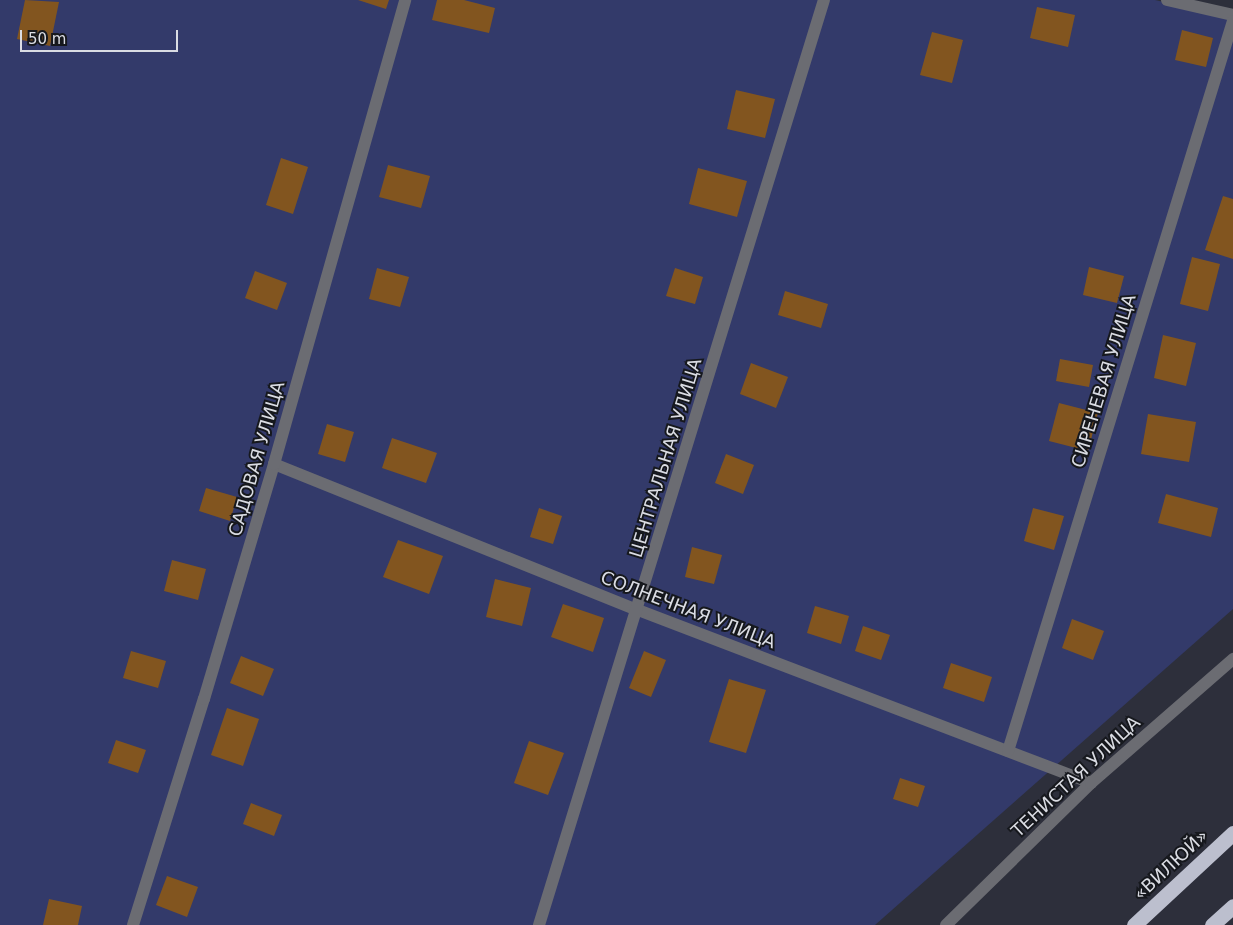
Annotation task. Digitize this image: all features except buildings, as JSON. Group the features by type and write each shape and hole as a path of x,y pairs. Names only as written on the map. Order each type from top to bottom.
{"highway":[{"name":"«ВИЛЮЙ»","path":"1134,925 1233,834"},
{"path":"1212,925 1233,906"}],"street":[{"name":"САДОВАЯ УЛИЦА","path":"133,925 204,699 274,464 405,0"},
{"name":"ЦЕНТРАЛЬНАЯ УЛИЦА","path":"539,925 638,610 824,0"},
{"path":"1167,0 1233,15"},
{"name":"СИРЕНЕВАЯ УЛИЦА","path":"1008,751 1233,21"},
{"name":"СОЛНЕЧНАЯ УЛИЦА","path":"274,464 638,610 1091,783"},
{"name":"ТЕНИСТАЯ УЛИЦА","path":"946,925 1091,783 1233,658"}],"shaded area":[{"path":"0,0 1155,0 1233,18 1233,609 875,925 0,925"}]}
